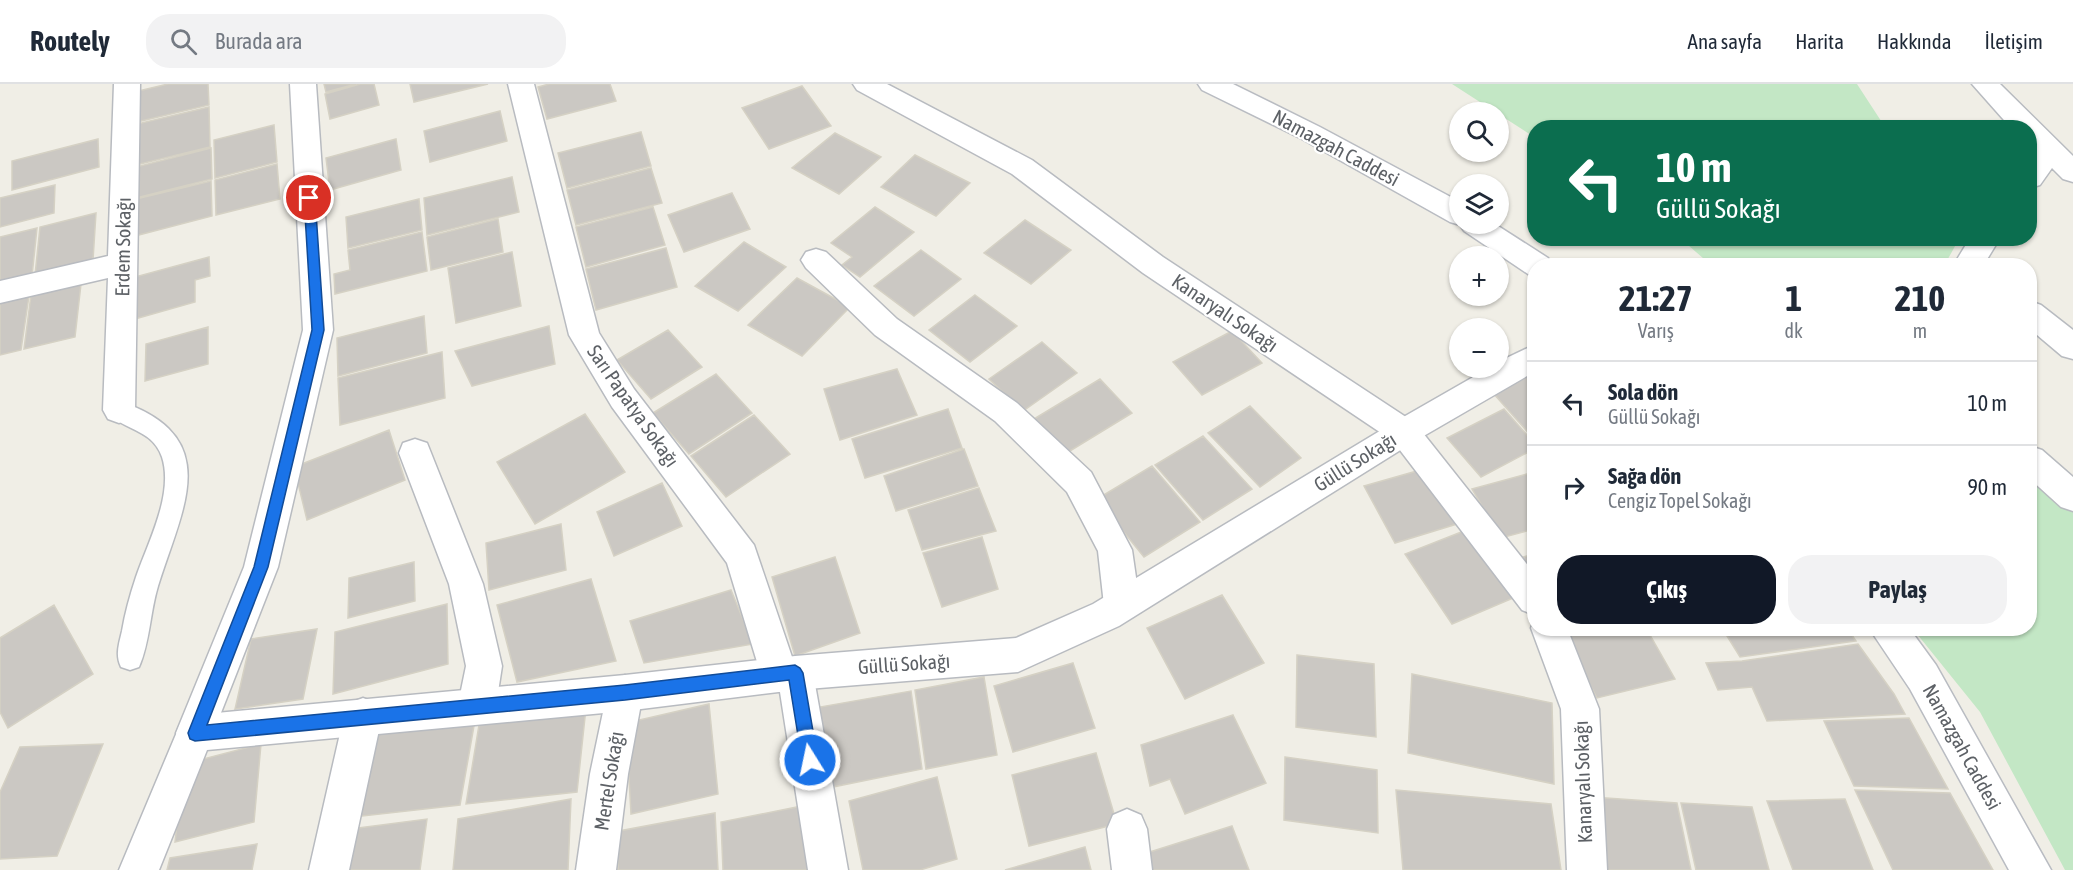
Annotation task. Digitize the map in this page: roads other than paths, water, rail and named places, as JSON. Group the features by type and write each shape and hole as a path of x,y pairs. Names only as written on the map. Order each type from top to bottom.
{"street":[{"name":"Erdem Sokağı","path":"119,410 127,84"},
{"path":"139,870 261,567 318,330 303,84"},
{"name":"Sarı Papatya Sokağı","path":"521,84 584,335 623,398 742,556 787,674 828,870"},
{"name":"Kanaryalı Sokağı","path":"866,84 1022,167 1153,265 1404,432 1527,590"},
{"name":"Namazgah Caddesi","path":"1211,84 1311,134 1449,209"},
{"path":"1985,84 2019,120"},
{"path":"2037,138 2073,172"},
{"path":"2037,168 2049,151"},
{"path":"1489,234 1527,259"},
{"path":"816,260 886,327 1006,412 1079,482 1115,550 1122,605"},
{"path":"0,292 123,263"},
{"path":"2037,319 2073,347"},
{"name":"Güllü Sokağı","path":"195,733 625,693 787,674 1018,655 1122,605 1404,432 1527,361"},
{"path":"415,453 466,584 484,666 477,705"},
{"path":"2037,466 2073,497"},
{"name":"Kanaryalı Sokağı","path":"1552,636 1580,709 1587,870"},
{"name":"Namazgah Caddesi","path":"1893,636 1923,677 2031,870"},
{"name":"Mertel Sokağı","path":"596,870 609,774 625,693"},
{"path":"329,870 363,716"},
{"path":"1127,830 1132,870"}],"lane":[{"path":"119,410 148,423 169,444 175,473 172,513 143,593 130,658"}]}
